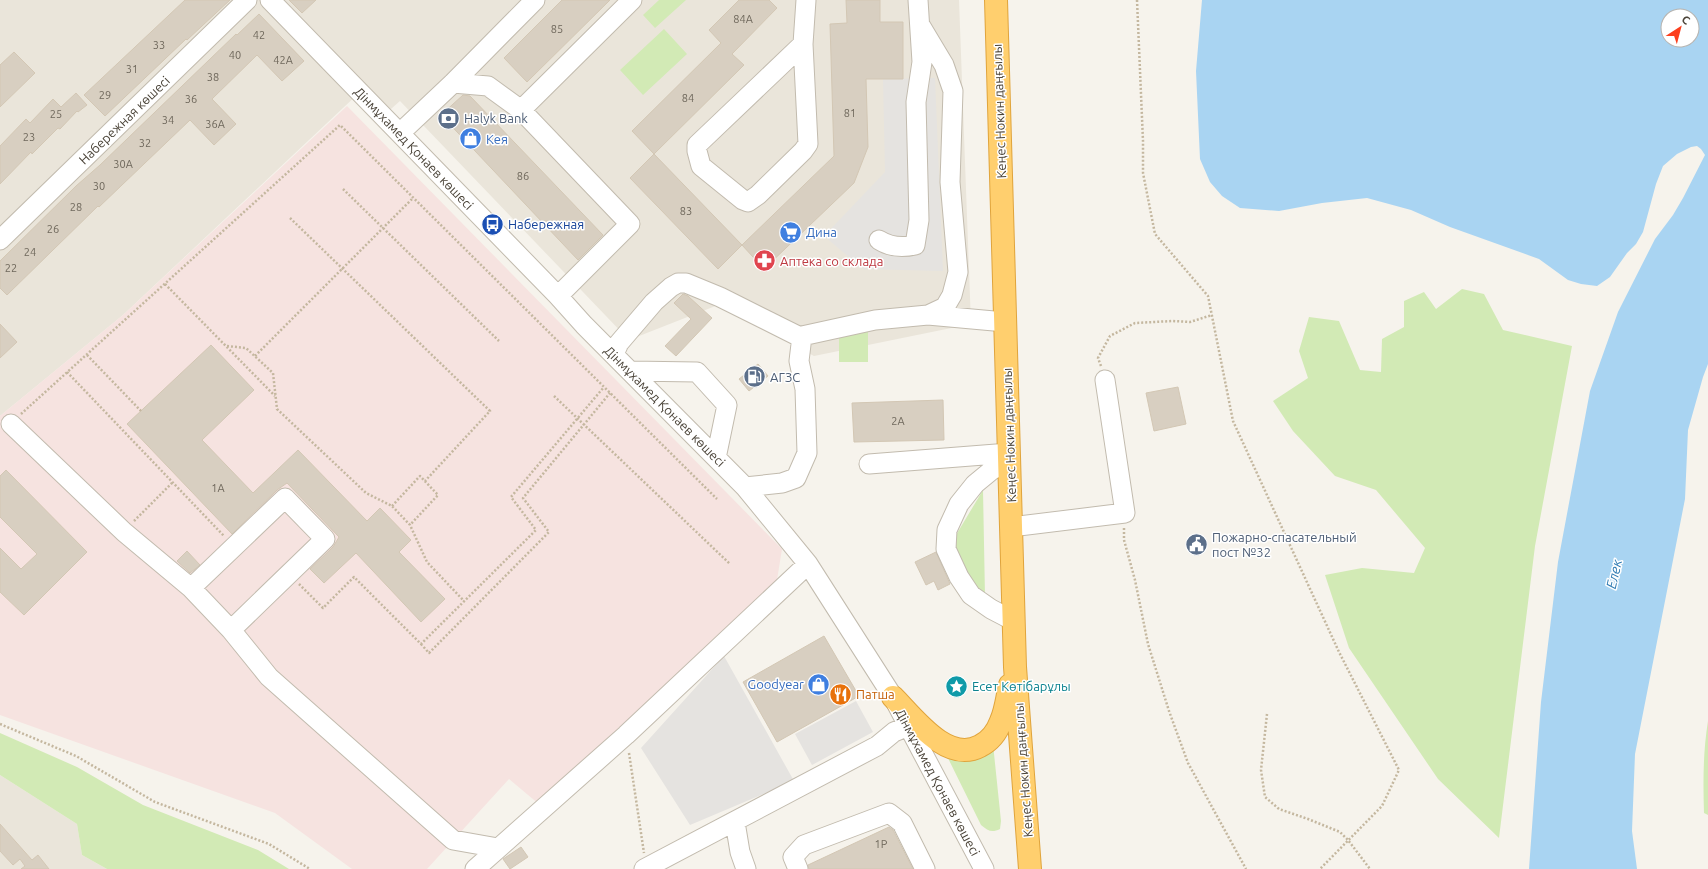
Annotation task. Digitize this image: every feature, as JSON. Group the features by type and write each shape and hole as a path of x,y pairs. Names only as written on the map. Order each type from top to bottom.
{"highway":[{"name":"Кеңес Нокин даңғылы","path":"996,0 1015,667 1030,869"},
{"path":"893,696 936,740 953,749 968,751 988,742 998,728 1002,720 1015,667"}],"street":[{"name":"Набережная көшесі","path":"0,240 247,0"},
{"name":"Дінмұхамед Қонаев көшесі","path":"270,0 558,296 584,325 745,488 808,564 893,696 984,869"},
{"path":"400,133 453,83 535,0"},
{"path":"521,110 632,0"},
{"path":"803,44 697,145 701,166 742,200 748,202 758,195 808,144 803,44 806,0"},
{"path":"879,240 887,245 906,247 915,245 919,220 916,102 922,62 918,0"},
{"path":"920,25 944,65 953,91 950,182 958,272 952,295 945,307 928,315"},
{"path":"453,83 488,86 521,110 630,224 558,296"},
{"path":"614,354 619,343 654,302 671,287 678,283 686,283 720,297 796,335 802,336 875,320 928,315 1005,322"},
{"path":"745,488 782,483 796,478 807,453 805,389 798,361 802,336"},
{"path":"630,371 697,372 727,405 716,458"},
{"path":"1011,527 1125,513 1105,380"},
{"path":"11,424 124,532 191,588 231,630 269,677 453,840 498,848"},
{"path":"869,464 1009,458"},
{"path":"1009,458 975,484 959,504 947,530 946,549 958,577 971,595 991,609 1014,621"},
{"path":"191,588 285,498 324,539 231,630"},
{"path":"475,869 626,734 808,564"},
{"path":"645,868 877,746 894,732 908,726"},
{"path":"798,869 793,857 804,845 889,813 902,823 925,869"},
{"path":"735,822 740,852 746,869"}],"path":[{"path":"1136,0 1144,141 1142,173 1155,234 1208,296 1233,421 1339,652 1399,770 1382,806 1320,869"},
{"path":"11,424 340,125 717,499"},
{"path":"343,189 499,341"},
{"path":"255,356 413,198"},
{"path":"290,218 490,411 425,481"},
{"path":"165,284 276,396"},
{"path":"1105,380 1098,358 1110,336 1135,323 1174,321 1190,322 1212,315"},
{"path":"226,346 246,348 273,373 277,409 360,488 366,493 392,506 410,525 427,562 464,600"},
{"path":"86,355 141,411"},
{"path":"67,372 234,547"},
{"path":"421,644 536,530 511,497 604,387"},
{"path":"289,574 323,608 354,577 429,653 549,532 523,498 610,393"},
{"path":"554,396 730,564"},
{"path":"392,506 420,476 425,481 438,495 410,525"},
{"path":"124,532 173,482"},
{"path":"1125,513 1124,540 1135,580 1148,644 1169,711 1188,763 1246,869"},
{"path":"1267,714 1261,770 1265,797 1279,809 1340,832 1370,869"},
{"path":"0,724 76,756 155,802 269,844 310,869"},
{"path":"626,734 645,868"}],"shaded area":[{"path":"0,0 959,0 971,324 814,356 718,305 629,340 400,101 383,116 360,92 123,315 0,416"},
{"path":"935,78 943,271 863,269 824,236 885,172 883,79"},
{"path":"347,106 782,549 777,580 540,805 509,779 427,869 352,869 275,813 0,715 0,416 123,315"},
{"path":"724,656 794,781 690,825 641,748"},
{"path":"856,701 873,732 812,765 795,734"},
{"path":"0,775 77,824 82,855 107,869 0,869"}],"green space":[{"path":"659,0 686,0 655,28 643,15"},
{"path":"664,29 687,54 643,95 620,70"},
{"path":"1462,289 1484,294 1503,330 1572,346 1535,546 1499,838 1438,779 1349,648 1325,575 1362,568 1414,573 1425,548 1376,490 1335,476 1293,431 1273,401 1308,378 1299,351 1309,317 1339,321 1360,370 1381,372 1382,339 1404,327 1404,301 1424,292 1436,309"},
{"path":"839,332 868,332 868,362 839,362"},
{"path":"983,490 985,596 967,579 953,540"},
{"path":"1708,721 1708,815 1704,813 1704,756"},
{"path":"0,733 77,767 143,805 258,850 289,869 107,869 82,855 77,824 0,775"},
{"path":"993,744 1001,821 1000,829 992,831 981,825 945,752"}],"water":[{"name":"Елек","path":"1202,0 1708,0 1708,364 1688,430 1685,499 1635,754 1632,831 1637,869 1529,869 1541,702 1558,562 1590,391 1618,312 1655,239 1673,215 1705,155 1697,146 1691,147 1677,154 1663,166 1656,184 1643,232 1636,244 1627,253 1610,277 1597,286 1581,284 1568,280 1539,259 1450,227 1411,210 1367,198 1322,203 1279,211 1240,208 1222,196 1210,182 1200,159 1196,71"}],"building":[{"path":"185,0 230,0 187,40 186,39 105,116 84,95"},
{"path":"289,0 316,0 302,13"},
{"path":"562,0 610,0 527,82 504,58"},
{"path":"739,0 769,0 777,8 732,54 744,65 654,154 632,131 721,43 709,30"},
{"path":"846,0 880,0 880,22 903,22 903,79 866,79 868,147 854,183 764,269 742,245 834,156 830,24 847,23"},
{"path":"259,14 304,61 282,81 257,55 212,99 236,124 214,145 190,120 99,207 98,206 7,295 0,288 0,261 76,186"},
{"path":"14,52 35,73 0,107 0,65"},
{"path":"76,93 87,105 78,112 77,111 60,129 58,128 32,154 31,152 0,184 0,146 26,119 30,123 53,99 61,107"},
{"path":"463,95 470,96 603,235 578,260 441,115"},
{"path":"654,154 742,245 718,269 630,178"},
{"path":"683,294 688,296 712,318 676,356 665,346 691,319 674,303"},
{"path":"0,324 17,342 0,358"},
{"path":"211,345 254,390 202,440 253,493 298,450 367,521 380,508 411,540 399,552 445,599 421,622 356,553 324,583 310,569 333,547 339,537 287,483 277,490 232,534 127,424"},
{"name":"АГЗС","path":"758,364 768,376 749,391 739,379"},
{"path":"1178,387 1186,424 1154,431 1146,393"},
{"path":"943,400 944,440 854,442 852,403"},
{"path":"6,470 87,552 24,615 0,592 0,548 21,569 37,554 0,517 0,476"},
{"path":"187,551 200,565 190,573 177,561"},
{"path":"936,552 950,584 938,590 934,581 926,585 915,562"},
{"path":"824,636 859,696 777,742 743,682"},
{"path":"0,824 32,860 38,855 49,869 21,869 25,866 20,859 13,865 0,851"},
{"path":"889,827 893,830 913,869 809,869 808,865"},
{"path":"521,847 528,857 510,869 503,859"}],"place":[{"name":"Halyk Bank","path":"449,118"},
{"name":"Кея","path":"471,139"},
{"name":"Набережная","path":"493,224"},
{"name":"Дина","path":"791,232"},
{"name":"Аптека со склада","path":"765,261"},
{"name":"АГЗС","path":"754,377"},
{"name":"Пожарно-спасательный пост №32","path":"1197,544"},
{"name":"Goodyear","path":"819,684"},
{"name":"Есет Көтібарұлы","path":"956,686"},
{"name":"Патша","path":"840,694"}]}
